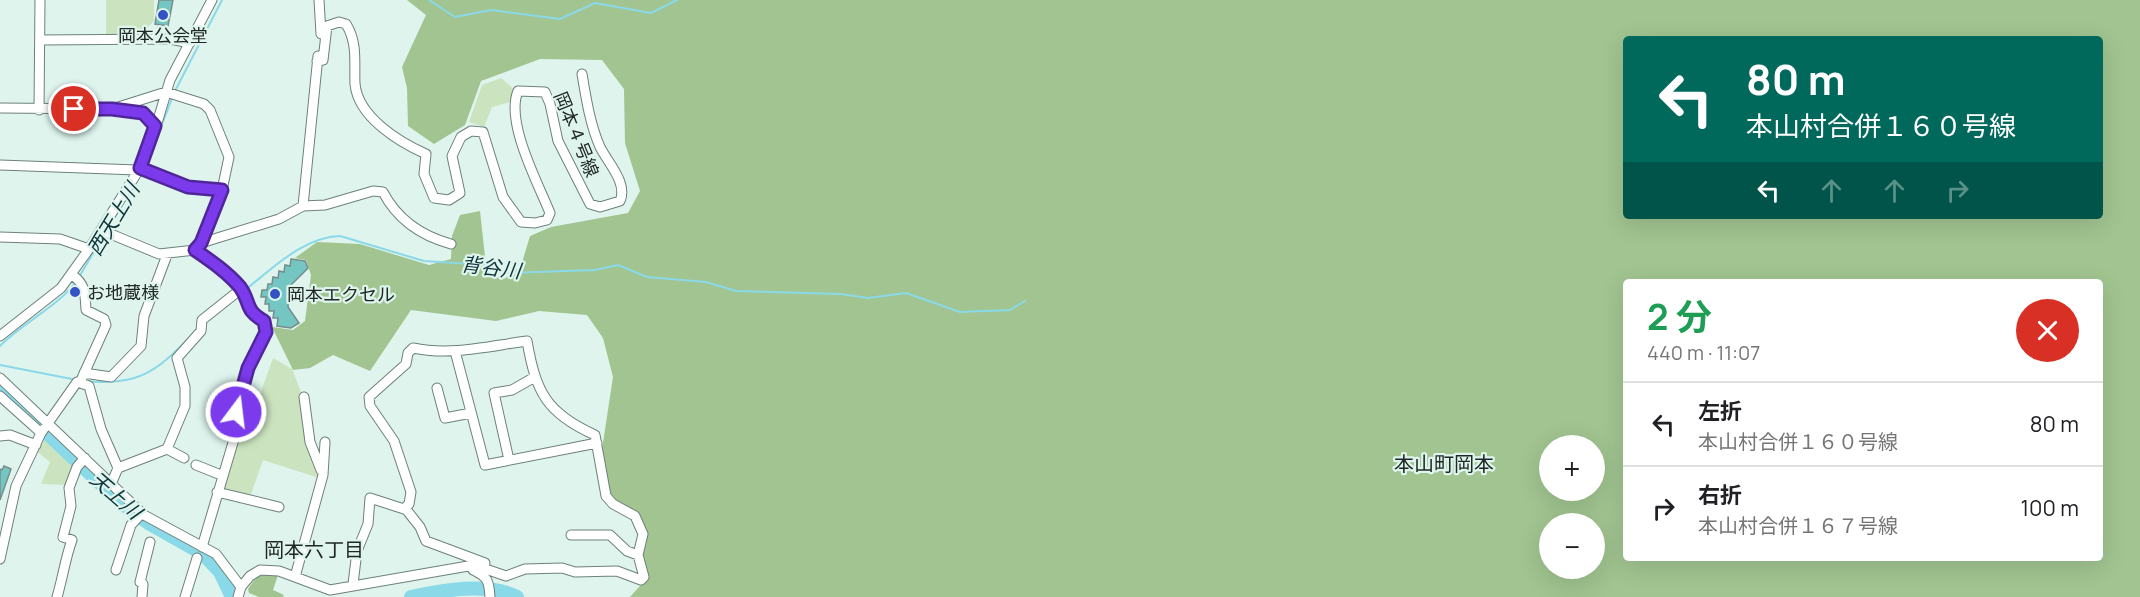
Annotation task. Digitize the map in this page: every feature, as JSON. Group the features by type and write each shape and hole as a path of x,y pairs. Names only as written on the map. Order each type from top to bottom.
{"street":[{"path":"39,110 40,0"},
{"path":"0,336 17,320 50,299 76,277 89,249 105,232 142,170 155,126 168,96 170,80 212,0"},
{"path":"303,206 321,30 319,0"},
{"name":"岡本４号線","path":"317,61 323,60 327,26 339,22 346,24 354,44 358,98 376,121 426,154 424,174 434,198 449,200 460,194 452,156 461,137 471,131 483,132 503,196 513,214 521,222 535,223 547,220 550,213 528,167 513,103 518,91 545,92 558,141 590,204 600,207 620,201 623,194 620,181 597,137 582,74"},
{"path":"40,40 170,39 190,43"},
{"path":"143,113 168,96"},
{"path":"112,109 168,96 204,104 210,110 229,157 222,190 198,247"},
{"path":"0,108 112,109 143,113 155,126"},
{"path":"0,165 142,170 188,187 222,190"},
{"path":"105,232 167,255 198,247 279,219 303,206 325,205 373,191 383,192 391,209 430,238 451,244"},
{"path":"0,237 60,239 89,249"},
{"path":"198,247 243,293 252,315 264,321 266,332 248,368 236,412 237,429 221,475 202,547"},
{"path":"84,373 111,377 138,350 142,341 144,316 167,255"},
{"path":"76,277 84,288 86,310 104,319 106,324 80,383"},
{"path":"111,484 118,468 167,449 185,406 185,387 177,358 201,331 202,320 243,293"},
{"path":"238,597 250,576 260,570 279,571 330,590 349,588 353,584 417,577 474,566 506,576 525,569 562,568 575,572 617,571 641,580 644,577 638,555 643,534 635,516 613,504 606,496 595,435 567,423 539,390 533,378 527,341 455,351 431,352 413,348 408,353 406,364 369,397 370,406 394,441 411,492 405,508"},
{"path":"455,351 484,464 597,443"},
{"path":"0,378 85,458 139,516 216,554 242,587"},
{"path":"509,460 494,393 512,390 533,378"},
{"path":"0,559 16,486 40,432 77,382 89,386 102,429 118,468"},
{"path":"437,388 445,418 471,413"},
{"path":"0,396 40,432"},
{"path":"304,397 310,442 323,475"},
{"path":"0,436 10,435 36,445"},
{"path":"295,577 323,475 325,442"},
{"path":"167,449 184,458"},
{"path":"57,597 64,575 65,556 72,540 63,537 71,506 69,488 77,467 85,458"},
{"path":"196,465 221,475"},
{"path":"217,492 279,507"},
{"path":"353,584 357,551 368,524 370,498 405,508 420,527 426,541 515,573"},
{"path":"116,570 131,525 139,516"},
{"path":"571,535 610,535 627,551 638,555"},
{"path":"141,597 143,584 140,582 150,542"},
{"path":"185,597 197,558"},
{"path":"474,566 473,570 490,582 490,597"}],"green space":[{"path":"106,0 154,0 154,21 139,36 106,36"},
{"path":"407,0 2140,0 2140,597 630,597 647,578 642,560 647,534 639,513 609,496 601,456 613,377 603,338 587,315 539,311 496,321 411,310 370,371 333,355 310,368 293,370 272,327 293,330 305,321 311,275 306,260 295,258 317,242 360,244 429,265 451,259 452,236 460,215 480,211 487,275 504,279 521,266 530,236 551,227 628,213 640,191 625,143 624,89 602,60 540,59 481,81 465,125 434,144 408,126 407,88 402,67 426,15"},
{"path":"501,78 515,90 510,102 492,107 484,127 469,122 482,85"},
{"path":"273,358 292,369 303,397 320,472 319,478 263,460 250,497 225,490 223,485 243,414 253,414"},
{"path":"43,435 74,465 66,485 41,484 50,462 35,450"},
{"path":"263,574 278,575 273,590 284,595 283,597 259,597 249,593 248,589 255,579"}],"building":[{"name":"岡本公会堂","path":"159,0 173,0 168,26 155,24"},
{"name":"岡本エクセル","path":"291,259 305,261 308,268 290,286 288,307 299,323 291,328 277,326 278,318 273,318 274,311 269,311 269,304 265,304 266,297 261,297 262,290 267,290 268,284 272,284 273,277 278,278 279,271 284,272 285,265 290,266"},
{"path":"4,466 11,469 0,500 0,469 2,470"}],"waterway":[{"name":"西天上川","path":"175,91 222,0"},
{"path":"429,0 455,17 491,10 560,19 595,3 651,13 677,0"},
{"name":"西天上川","path":"148,160 173,96"},
{"name":"西天上川","path":"107,230 135,184"},
{"name":"西天上川","path":"79,277 104,235"},
{"name":"背谷川","path":"245,290 301,248 313,242 340,236 424,261 486,265 506,273 595,270 618,265 647,277 706,282 736,291 841,294 868,298 906,293 960,312 1010,310 1025,301"},
{"name":"西天上川","path":"0,346 62,297 76,281"},
{"name":"背谷川","path":"85,381 118,381 144,374 166,360 190,337"},
{"name":"背谷川","path":"0,365 77,380"},
{"name":"天上川","path":"0,389 120,502 150,524 203,554 220,572 232,597"},
{"name":"天上川","path":"411,597 465,589 492,590 517,597"}],"place":[{"name":"岡本公会堂","path":"163,15"},
{"name":"お地蔵様","path":"75,292"},
{"name":"岡本エクセル","path":"275,294"}],"district":[{"name":"本山町岡本","path":"1444,463"},
{"name":"岡本六丁目","path":"314,549"}],"route":[{"path":"74,109 112,109 143,113 155,126 140,168 188,187 222,190 201,243 195,250 218,266 241,289 247,307 252,315 264,321 266,332 248,368 236,412"}]}
